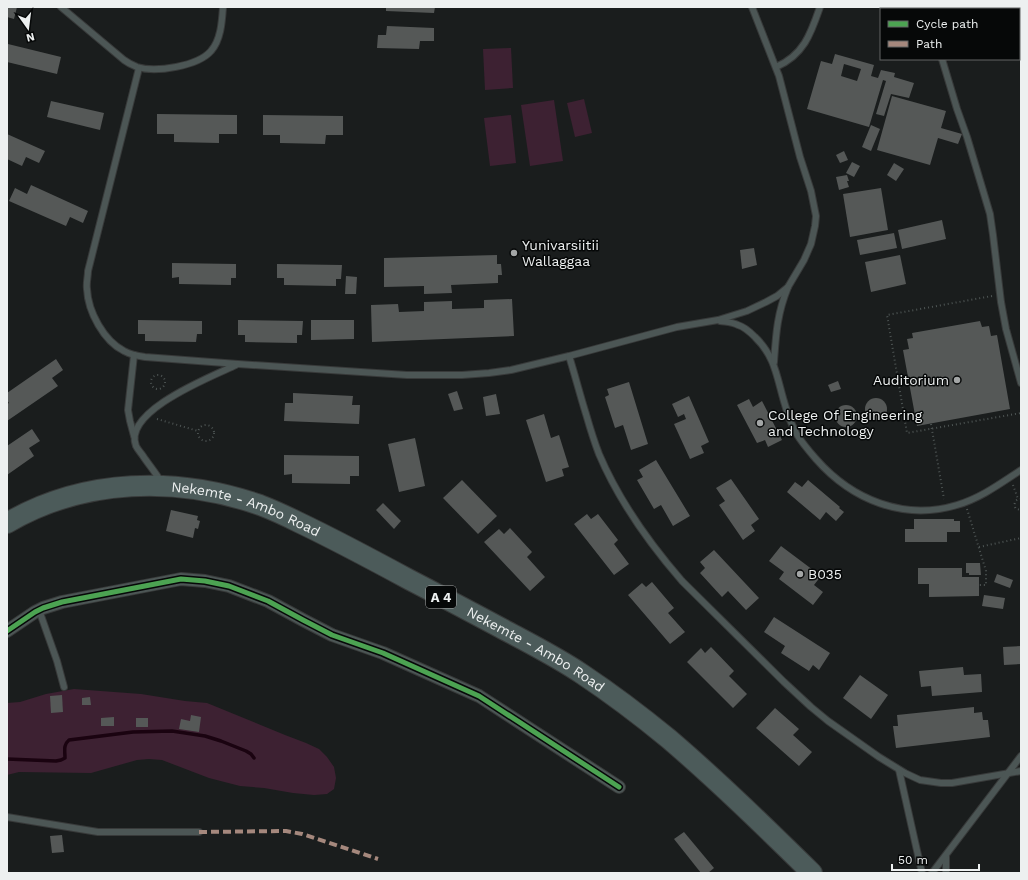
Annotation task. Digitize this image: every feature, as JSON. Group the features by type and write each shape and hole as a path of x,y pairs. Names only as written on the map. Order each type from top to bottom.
{"highway":[{"name":"Nekemte - Ambo Road","path":"7,523 36,508 80,493 138,486 181,487 225,495 278,513 341,543 541,649 592,681 667,737 712,777 812,873"}],"street":[{"path":"7,631 39,610 62,602 181,579 229,586 268,600 309,624 332,635 382,653 479,696 619,786"}],"lane":[{"path":"61,7 131,65 139,68 160,69 174,68 186,64 204,56 211,51 221,28 223,7"},
{"path":"752,7 776,67 800,157 811,191 816,216 808,251 783,299 778,318 774,364"},
{"path":"776,67 789,61 802,47 811,33 820,7"},
{"path":"942,60 990,214 999,294 1006,329 1021,383"},
{"path":"139,68 88,271 87,289 92,312 102,332 117,348 125,352 155,358 407,375 462,375 489,373 511,370 569,356 662,330 718,320 757,307 777,296 788,287"},
{"path":"718,320 738,324 752,333 760,341 768,351 774,364 786,409 802,442 821,464 842,483 870,500 894,507 917,510 946,508 966,502 986,492 1021,470"},
{"path":"134,355 128,410 130,421 136,446 164,486"},
{"path":"569,356 599,453 620,496 632,515 668,565 694,594 800,697 828,721 879,757 899,770 920,780 941,783 957,782 1021,771"},
{"path":"135,438 138,426 154,408 170,397 238,364"},
{"path":"39,610 57,661 64,687"},
{"path":"932,873 1021,756"},
{"path":"899,770 922,873"},
{"path":"7,817 98,832 199,832"},
{"path":"946,856 946,873"}],"path":[{"path":"999,294 887,315 908,433 1021,413"},
{"path":"158,375 165,380 165,384 162,389 155,389 151,384 152,378 158,375"},
{"path":"146,416 198,431"},
{"path":"931,424 946,508"},
{"path":"208,425 211,427 214,434 206,441 200,438 198,431 202,426 208,425"},
{"path":"1010,477 1020,499 1016,500 1014,506 1016,509 1021,510"},
{"path":"966,502 971,524 986,571 986,585 979,585"},
{"path":"979,547 1021,538"}],"shaded area":[{"path":"511,48 513,88 485,90 483,49"},
{"path":"584,99 592,133 575,137 567,103"},
{"path":"554,100 563,161 530,166 521,105"},
{"path":"511,115 516,163 490,166 484,118"},
{"path":"74,689 141,694 207,703 319,749 334,767 336,778 334,789 327,794 314,795 240,786 209,778 162,760 149,759 137,760 91,773 19,772 7,775 7,703 20,702 46,694"}],"building":[{"path":"7,7 17,7 14,19 7,17"},
{"path":"386,7 435,7 434,13 386,11"},
{"path":"387,26 434,28 434,41 420,41 419,49 377,48 378,35 386,35"},
{"path":"8,44 61,57 57,74 7,62"},
{"path":"835,54 874,65 871,76 878,78 881,70 895,73 894,77 914,83 909,98 891,94 884,116 876,114 886,81 883,80 869,127 807,109 821,61 832,64","holes":["844,64 861,69 857,81 841,76"]},
{"path":"892,96 946,111 941,128 962,134 958,144 938,138 930,165 877,150"},
{"path":"51,101 104,113 100,130 47,117"},
{"path":"157,114 237,115 237,134 219,134 219,143 174,142 174,134 157,134"},
{"path":"263,115 343,116 343,135 326,135 325,144 280,143 280,135 263,135"},
{"path":"871,125 880,129 871,151 862,147"},
{"path":"7,134 45,151 39,163 26,157 22,166 7,159"},
{"path":"844,151 848,160 840,163 836,155"},
{"path":"852,162 860,166 854,177 846,173"},
{"path":"894,163 904,169 896,181 887,175"},
{"path":"847,175 849,187 839,190 836,177"},
{"path":"31,185 88,211 83,223 70,217 66,226 9,201 15,188 27,194"},
{"path":"881,188 888,230 850,237 843,194"},
{"path":"942,220 946,239 902,249 898,230"},
{"path":"894,233 897,248 860,255 857,240"},
{"path":"754,248 757,265 742,269 740,250"},
{"path":"497,255 497,264 501,264 502,275 498,275 498,283 451,285 452,293 424,294 424,286 384,287 384,258"},
{"path":"900,255 906,284 871,292 865,262"},
{"path":"172,263 236,264 236,278 231,278 231,285 179,284 179,277 172,278"},
{"path":"277,264 342,265 341,279 336,279 336,286 284,285 284,278 277,278"},
{"path":"346,276 357,277 356,294 345,294"},
{"path":"512,299 514,336 372,342 371,305 398,304 399,312 424,311 424,302 452,301 452,309 484,308 484,300"},
{"path":"138,320 202,321 202,334 197,334 196,342 145,341 145,334 138,334"},
{"path":"238,320 303,321 302,335 297,335 297,343 245,342 245,335 238,335"},
{"path":"311,320 354,320 354,339 311,340"},
{"name":"Auditorium","path":"980,321 982,327 989,326 991,336 997,335 1010,409 917,426 903,350 909,349 907,339 913,338 912,333"},
{"path":"56,359 63,370 52,378 58,386 7,421 7,404 9,403 7,400 7,393"},
{"path":"838,381 841,389 831,392 828,385"},
{"path":"629,382 648,444 631,450 623,425 615,428 605,397 609,395 607,389"},
{"path":"457,391 463,409 454,411 448,394"},
{"path":"293,393 353,396 352,405 360,405 359,424 284,421 285,403 293,403"},
{"path":"496,394 500,414 486,416 483,397"},
{"path":"689,396 709,442 701,446 704,453 690,459 674,424 686,419 684,414 678,417 672,404"},
{"path":"876,398 884,401 887,409 884,417 876,420 868,417 865,409 868,401"},
{"name":"College Of Engineering and Technology","path":"749,399 753,407 762,401 782,440 768,447 765,440 757,443 737,405"},
{"path":"846,405 854,408 857,416 854,424 846,427 838,424 835,416 838,408"},
{"path":"544,414 551,438 559,435 569,467 562,469 564,476 546,482 526,420"},
{"path":"32,429 40,441 29,448 34,456 7,475 7,446"},
{"path":"869,429 871,438 859,440 857,431"},
{"path":"415,438 425,486 399,492 388,444"},
{"path":"284,455 359,456 359,476 350,476 350,484 292,483 292,474 284,475"},
{"path":"656,460 690,516 673,526 661,505 654,509 637,480 643,477 639,470"},
{"path":"731,479 759,519 751,525 755,531 743,540 719,505 725,501 716,488"},
{"path":"462,480 497,516 478,534 443,498"},
{"path":"808,480 844,512 836,521 826,512 820,520 787,492 795,482 802,487"},
{"path":"383,503 401,521 394,529 376,510"},
{"path":"171,510 198,516 197,520 200,521 198,529 195,528 193,538 166,531"},
{"path":"587,514 591,519 598,514 618,540 614,544 629,564 614,575 574,524"},
{"path":"914,519 954,519 954,521 960,521 960,532 947,532 947,542 905,542 905,529 914,529"},
{"path":"510,528 532,552 527,557 545,577 530,591 484,542 499,529 504,534"},
{"name":"B035","path":"781,546 821,576 814,585 823,592 813,605 779,579 784,572 769,561"},
{"path":"714,550 759,598 746,610 728,591 722,597 700,573 705,568 700,562"},
{"path":"966,563 980,563 981,575 969,575 969,573 966,573"},
{"path":"918,568 962,568 962,577 979,577 979,596 929,597 929,584 918,584"},
{"path":"997,574 1013,580 1010,588 994,582"},
{"path":"652,582 674,608 668,613 685,632 670,644 628,595 642,583 646,587"},
{"path":"984,595 1005,598 1003,609 982,606"},
{"path":"774,617 830,653 819,670 813,665 809,671 781,653 785,646 764,632"},
{"path":"1021,646 1021,664 1004,665 1003,647"},
{"path":"711,647 734,671 729,676 747,694 733,708 687,662 701,648 705,653"},
{"path":"963,667 964,675 981,674 982,692 932,696 931,686 921,687 919,671"},
{"path":"860,675 888,695 871,719 843,698"},
{"path":"62,695 63,712 51,713 50,696"},
{"path":"90,697 91,705 82,705 82,698"},
{"path":"974,707 974,713 982,712 983,720 988,720 990,737 896,748 893,726 898,726 897,715"},
{"path":"775,708 799,729 793,735 812,752 799,766 756,728"},
{"path":"191,715 201,717 199,732 179,729 181,719 190,721"},
{"path":"114,717 114,726 101,726 101,718"},
{"path":"136,718 148,718 148,727 136,727"},
{"path":"684,832 714,868 708,873 701,873 674,839"},
{"path":"62,835 64,852 52,853 50,836"}],"waterway":[{"path":"7,759 56,761 65,758 65,746 69,740 133,732 172,731 205,736 221,741 246,751 254,758"}],"marked path":[{"path":"199,832 286,831 302,834 378,859"}],"cycle path":[{"path":"7,631 35,612 62,602 181,579 205,581 229,586 268,601 332,635 383,653 479,696 619,787"}],"place":[{"name":"Yunivarsiitii Wallaggaa","path":"514,253"},
{"name":"Auditorium","path":"957,380"},
{"name":"College Of Engineering and Technology","path":"760,423"},
{"name":"B035","path":"800,574"}]}
